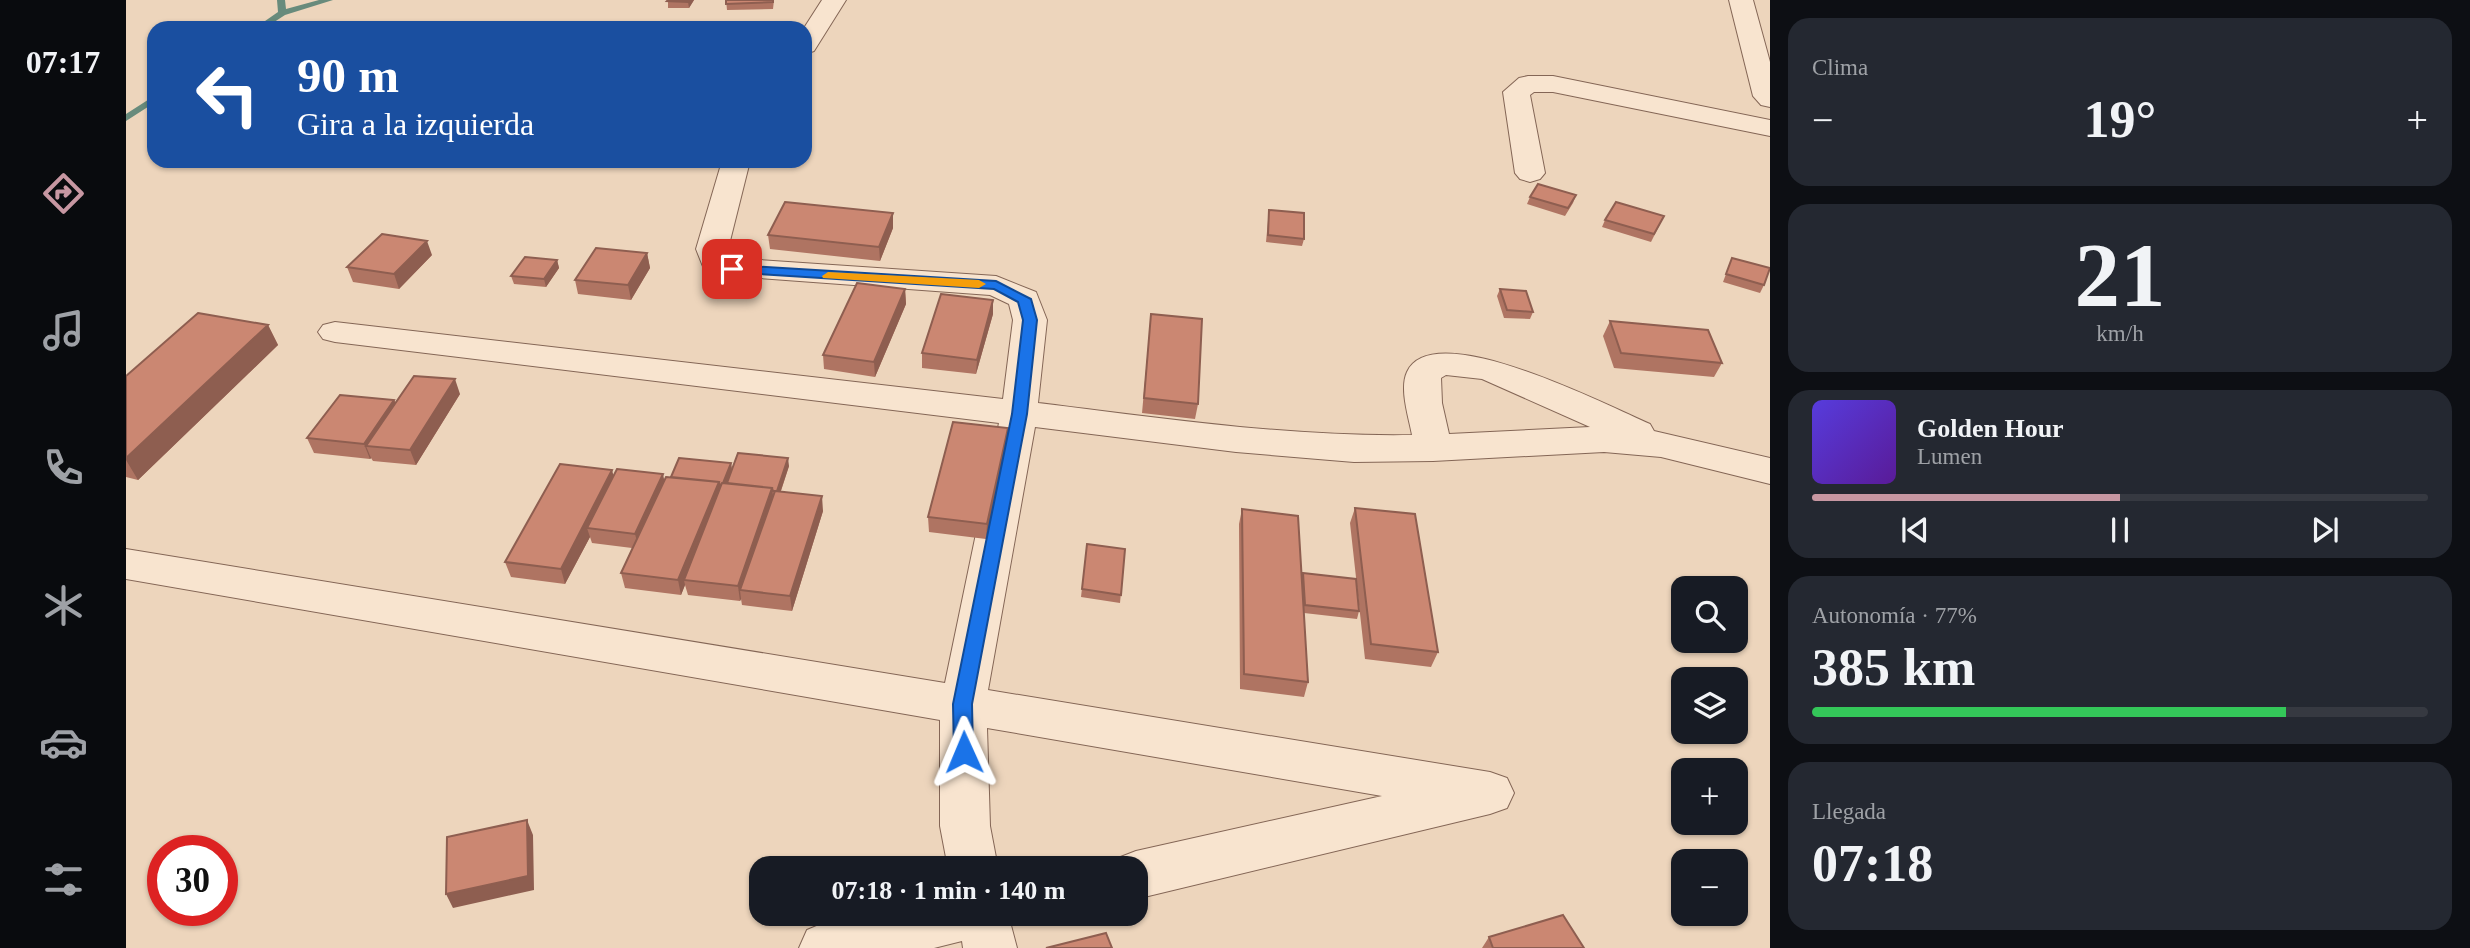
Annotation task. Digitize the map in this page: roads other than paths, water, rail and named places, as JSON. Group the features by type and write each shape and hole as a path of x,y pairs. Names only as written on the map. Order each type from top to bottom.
{"street":[{"path":"812,35 834,0"},
{"path":"1741,0 1766,96 1770,99"},
{"path":"1530,173 1516,92 1528,84 1553,84 1770,128"},
{"path":"733,168 712,249 717,267 996,285 1024,299 1030,320 1019,414 963,704 965,826 971,856"},
{"path":"335,332 1019,414 1354,449 1433,448 1604,439 1661,444 1770,471"},
{"path":"1433,448 1424,403 1423,374 1439,363 1489,369 1661,444"},
{"path":"126,564 1490,793 1148,873"},
{"path":"826,948 921,926"},
{"path":"985,926 990,948"}],"waterway":[{"path":"281,0 282,13"},
{"path":"282,13 329,0"},
{"path":"270,21 282,13"},
{"path":"126,118 147,104"}]}
